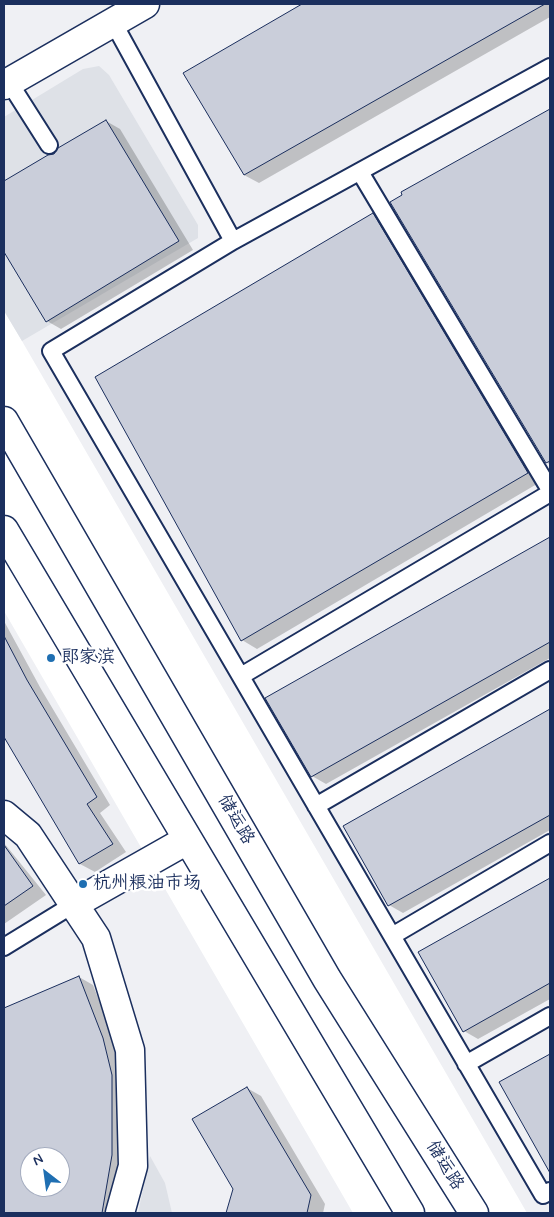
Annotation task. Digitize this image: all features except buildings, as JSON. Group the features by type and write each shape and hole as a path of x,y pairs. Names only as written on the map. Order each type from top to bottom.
{"main road":[{"path":"6,84 146,4"},
{"name":"储运路","path":"4,421 327,979 474,1213"},
{"path":"4,530 410,1213"},
{"path":"4,815 28,835 96,938 130,1050 133,1166 120,1213"},
{"path":"74,904 187,840"}],"lane":[{"path":"113,22 233,241"},
{"path":"550,67 233,241 51,351 543,1196 550,1191"},
{"path":"6,84 49,145"},
{"path":"241,676 550,492 360,172"},
{"path":"316,806 550,670"},
{"path":"392,936 550,843"},
{"path":"4,947 74,904"},
{"path":"466,1064 550,1016"}],"shaded area":[{"path":"4,4 550,4 550,1213 527,1213 4,310"},
{"path":"99,66 109,75 198,225 198,238 22,341 4,311 4,117 83,69"},
{"name":"杭州粮油市场","path":"4,611 353,1213 4,1213"},
{"path":"150,1156 165,1183 172,1213 138,1213"}],"place":[{"name":"郎家滨","path":"51,658"},
{"name":"杭州粮油市场","path":"83,884"}]}
